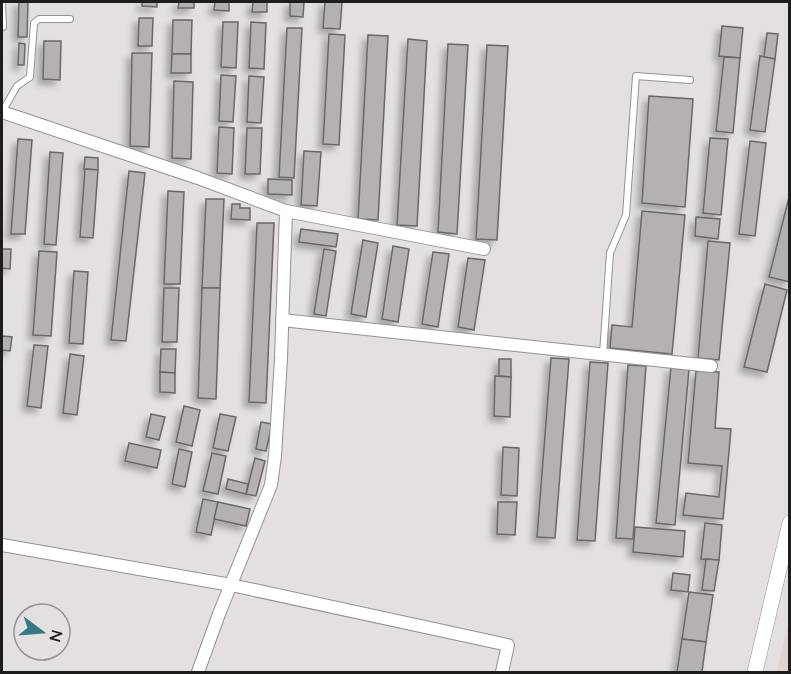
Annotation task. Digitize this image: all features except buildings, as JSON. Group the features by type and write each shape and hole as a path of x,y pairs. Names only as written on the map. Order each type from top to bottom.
{"street":[{"path":"2,112 198,178 286,211 484,249"},
{"path":"198,672 271,485 275,456 286,211"},
{"path":"282,320 711,366"},
{"path":"755,672 789,524"},
{"path":"2,546 231,585 508,645 502,672"}],"lane":[{"path":"3,2 3,27"},
{"path":"2,112 17,86 30,78 34,24 39,19 70,20"},
{"path":"603,354 610,253 626,215 636,76 690,80"}],"shaded area":[{"path":"789,618 789,672 777,672"}]}
